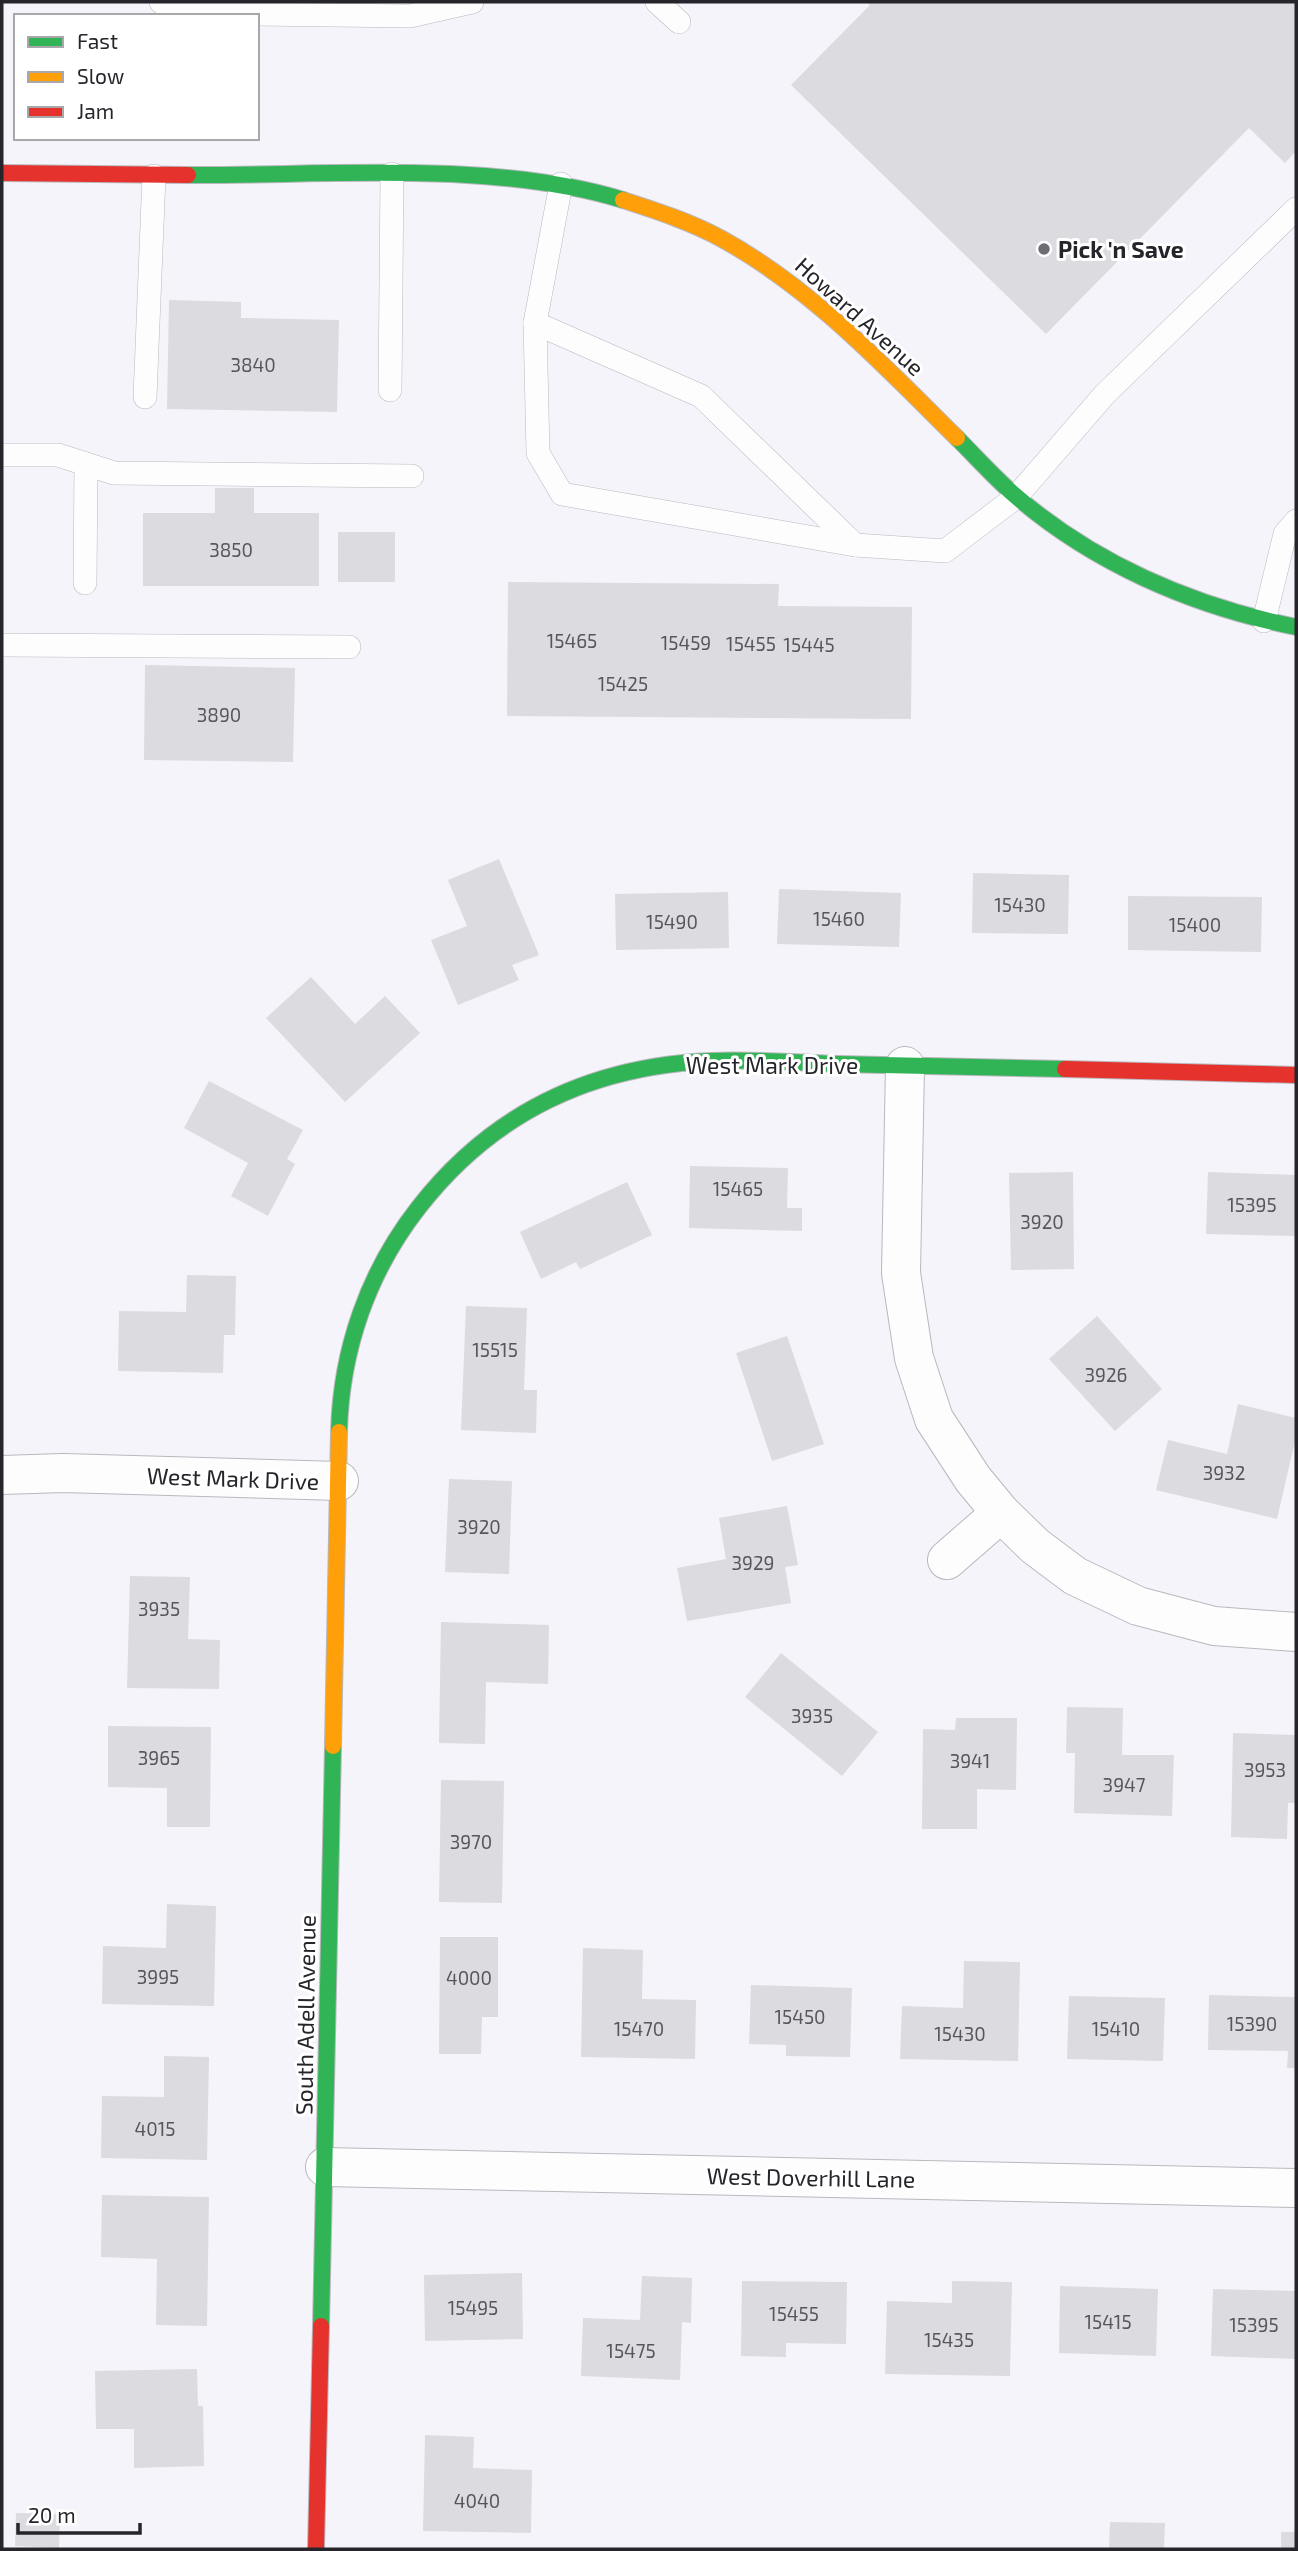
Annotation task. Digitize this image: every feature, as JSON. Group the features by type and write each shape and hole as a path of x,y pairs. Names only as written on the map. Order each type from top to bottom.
{"street":[{"name":"Howard Avenue","path":"2,173 508,177 561,184 615,197 662,213 719,237 785,277 839,322 1016,497 1068,534 1130,573 1179,595 1264,621 1296,627"},
{"name":"West Mark Drive","path":"2,1475 63,1473 339,1481 343,1374 367,1292 396,1238 435,1185 487,1135 547,1099 615,1074 658,1065 712,1061 1296,1075"},
{"path":"905,1066 901,1273 914,1358 934,1419 973,1479 1001,1513 1035,1546 1076,1576 1138,1606 1214,1626 1296,1632"},
{"name":"South Adell Avenue","path":"316,2549 339,1481"},
{"path":"947,1560 1001,1513"},
{"name":"West Doverhill Lane","path":"325,2167 1296,2188"}],"lane":[{"path":"161,2 174,13 253,14"},
{"path":"259,14 410,16 472,2"},
{"path":"657,2 679,22"},
{"path":"390,390 392,174"},
{"path":"145,397 153,176"},
{"path":"561,184 535,323 538,453 562,494 855,545 945,551 1016,497 1105,394 1296,209"},
{"path":"535,323 701,396 855,545"},
{"path":"2,455 58,455 114,473 412,476"},
{"path":"85,583 86,464"},
{"path":"1264,621 1285,534 1296,521"},
{"path":"2,645 349,647"}],"building":[{"name":"Pick 'n Save","path":"867,2 1296,2 1296,151 1285,163 1249,128 1046,334 791,85 870,5"},
{"path":"169,300 241,302 241,318 339,320 337,412 167,409"},
{"path":"215,488 254,488 254,513 319,513 319,586 143,586 143,513 215,513"},
{"path":"338,532 395,532 395,582 338,582"},
{"path":"508,582 779,584 778,606 912,607 911,719 507,716"},
{"path":"145,665 295,668 293,762 144,760"},
{"path":"499,859 539,955 512,965 519,980 458,1005 431,940 467,926 448,880"},
{"path":"973,873 1069,875 1068,934 972,933"},
{"path":"779,889 901,893 899,947 777,944"},
{"path":"728,892 729,948 616,950 615,894"},
{"path":"1128,896 1262,897 1261,952 1128,950"},
{"path":"311,977 355,1024 385,996 420,1033 345,1102 266,1018"},
{"path":"209,1081 303,1130 287,1159 295,1164 268,1216 231,1196 248,1163 184,1128"},
{"path":"690,1166 788,1168 787,1208 802,1208 802,1231 689,1228"},
{"path":"1073,1172 1074,1269 1011,1270 1009,1173"},
{"path":"1208,1172 1296,1175 1296,1236 1206,1234"},
{"path":"627,1182 652,1235 580,1269 576,1262 541,1279 520,1232"},
{"path":"187,1275 236,1276 235,1335 224,1335 223,1373 118,1371 119,1311 186,1312"},
{"path":"466,1306 527,1308 524,1390 537,1390 536,1433 461,1430"},
{"path":"1097,1316 1162,1389 1115,1431 1049,1359"},
{"path":"787,1336 824,1444 772,1461 736,1353"},
{"path":"1238,1404 1296,1418 1296,1437 1277,1519 1156,1490 1168,1440 1227,1454"},
{"path":"449,1479 512,1481 509,1574 445,1572"},
{"path":"787,1506 798,1565 785,1567 791,1603 687,1621 677,1568 726,1559 719,1518"},
{"path":"130,1576 190,1577 188,1639 220,1640 219,1689 127,1688"},
{"path":"441,1622 549,1625 548,1684 486,1682 485,1744 439,1743"},
{"path":"781,1653 878,1732 842,1776 745,1697"},
{"path":"1067,1707 1123,1708 1122,1755 1174,1755 1172,1816 1074,1813 1075,1753 1066,1753"},
{"path":"956,1718 1017,1718 1016,1790 977,1789 977,1829 922,1829 923,1729 955,1730"},
{"path":"108,1726 211,1727 210,1827 167,1827 167,1788 108,1787"},
{"path":"1233,1733 1296,1735 1296,1803 1288,1803 1287,1839 1231,1837"},
{"path":"441,1780 504,1781 502,1903 439,1902"},
{"path":"167,1904 216,1906 214,2006 102,2004 103,1946 166,1948"},
{"path":"440,1937 498,1937 498,2017 482,2017 481,2054 439,2054"},
{"path":"583,1948 643,1950 642,1999 696,2000 695,2059 581,2057"},
{"path":"964,1961 1020,1962 1018,2061 900,2059 902,2006 963,2008"},
{"path":"751,1985 852,1988 850,2057 786,2056 786,2045 749,2044"},
{"path":"1209,1995 1296,1997 1296,2068 1287,2068 1288,2051 1208,2050"},
{"path":"1069,1996 1165,1998 1163,2061 1067,2059"},
{"path":"164,2056 209,2057 207,2160 101,2158 102,2096 164,2097"},
{"path":"102,2195 209,2197 207,2326 156,2325 157,2259 101,2257"},
{"path":"522,2273 523,2339 425,2341 424,2275"},
{"path":"642,2276 692,2278 691,2323 682,2322 680,2380 581,2376 583,2318 640,2320"},
{"path":"742,2281 847,2282 846,2344 786,2343 786,2357 741,2356"},
{"path":"952,2281 1012,2282 1010,2376 885,2374 887,2301 952,2303"},
{"path":"1060,2286 1158,2289 1156,2356 1059,2353"},
{"path":"1213,2289 1296,2291 1296,2359 1211,2356"},
{"path":"197,2369 198,2406 203,2406 204,2466 134,2468 134,2429 96,2429 95,2371"},
{"path":"425,2435 474,2437 473,2468 532,2470 531,2533 423,2531"},
{"path":"16,2513 60,2514 59,2548 15,2546"},
{"path":"1110,2522 1165,2523 1164,2549 1109,2549"},
{"path":"1281,2532 1296,2532 1296,2549 1281,2549"}],"traffic: fast":[{"path":"188,175 465,175 573,187 623,200"},
{"path":"957,438 1003,485 1041,516 1108,560 1144,578 1218,607 1296,627"},
{"path":"339,1432 345,1371 352,1342 372,1285 401,1232 448,1174 479,1145 512,1120 548,1100 585,1084 625,1073 667,1065 711,1061 1065,1069"},
{"path":"321,2326 333,1746"}],"traffic: slow":[{"path":"623,200 674,217 710,233 787,281 846,330 957,438"},
{"path":"333,1746 339,1432"}],"traffic: jam":[{"path":"2,173 188,175"},
{"path":"1065,1069 1296,1075"},
{"path":"316,2549 321,2326"}],"place":[{"name":"Pick 'n Save","path":"1044,249"}]}
